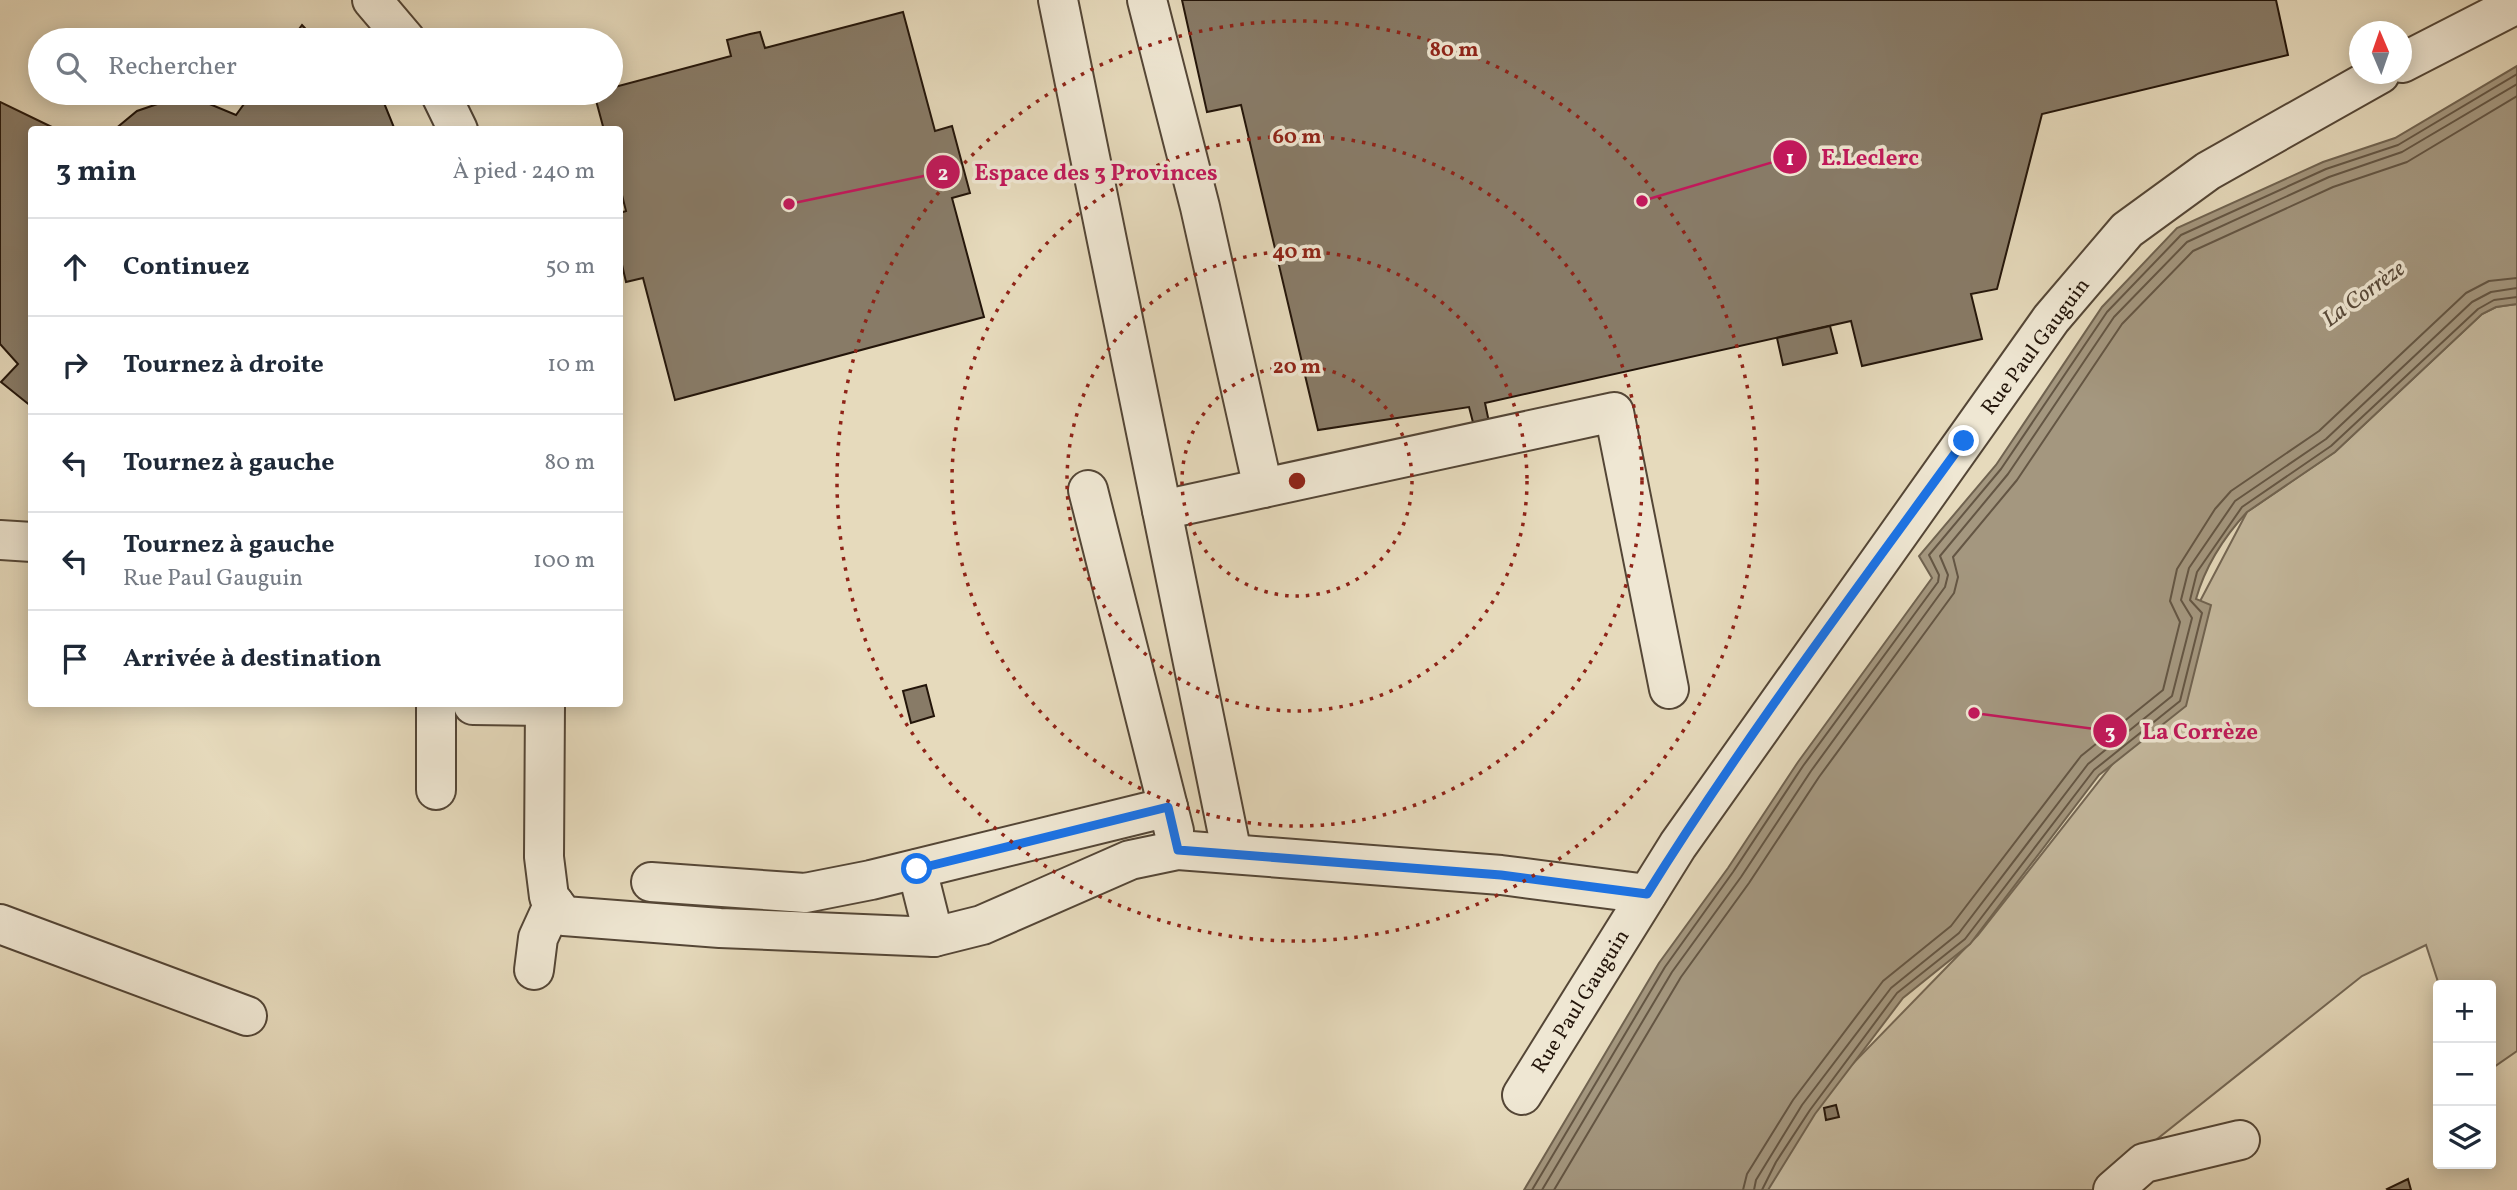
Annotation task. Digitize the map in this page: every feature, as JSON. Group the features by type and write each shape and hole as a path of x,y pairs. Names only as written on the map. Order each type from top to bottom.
{"street":[{"path":"372,0 396,28"},
{"path":"1058,0 1232,854"},
{"path":"1147,0 1200,207 1264,488"},
{"path":"2412,58 2517,4"},
{"name":"Rue Paul Gauguin","path":"1522,1095 1678,845 1844,606 2051,319 2127,230 2208,171 2362,84"},
{"path":"446,105 456,126"},
{"path":"1162,510 1614,412 1669,689"},
{"path":"1088,490 1178,850"},
{"path":"0,540 28,542"},
{"path":"436,790 454,707"},
{"path":"545,707 544,856 549,897 564,916 720,928 934,937 982,925 1130,860 1178,850 1501,875 1647,894"},
{"path":"651,882 805,893 917,869 1168,807"},
{"path":"917,869 934,937"},
{"path":"534,970 538,938 554,903"},
{"path":"0,924 247,1016"},
{"path":"2113,1190 2144,1163 2241,1140"}],"shaded area":[{"path":"2517,304 2517,1051 2496,1066 2496,980 2437,980 2426,945 2362,976 2093,1190 1730,1190 1978,935 2118,757 2247,512 2335,452 2482,314 2496,307"}],"water":[{"path":"2517,66 2517,304 2496,307 2482,314 2335,452 2247,512 2223,542 2210,564 2196,599 2211,605 2186,706 2099,775 1970,944 1903,998 1815,1114 1768,1190 1524,1190 1659,963 1728,868 1798,762 1932,578 1919,556 1996,465 2102,307 2177,228 2323,162 2395,138"}],"building":[{"path":"1182,0 2276,0 2288,55 2042,114 1997,289 1971,294 1982,339 1862,366 1851,321 1485,403 1490,427 1475,430 1469,407 1318,430 1241,105 1207,112"},
{"path":"903,12 935,131 952,126 970,193 952,198 984,317 675,400 643,278 626,282 623,269 623,212 626,211 623,199 623,126 603,126 597,105 623,105 623,85 731,56 727,40 760,32 765,48"},
{"path":"0,102 50,126 28,126 28,404 1,382 18,364 0,344"},
{"path":"154,105 212,105 236,115 243,105 385,105 393,126 119,126 137,111"},
{"path":"1830,326 1837,353 1783,365 1777,338"},
{"path":"926,685 934,716 911,723 903,691"},
{"path":"1836,1105 1839,1117 1826,1120 1824,1108"},
{"path":"2408,1179 2411,1190 2387,1189"}],"place":[{"name":"E.Leclerc","path":"1642,201"},
{"name":"Espace des 3 Provinces","path":"789,204"},
{"name":"La Corrèze","path":"1974,713"}],"route":[{"path":"917,869 1168,807 1178,850 1501,875 1584,883 1647,894 1844,606 1964,441"}]}
